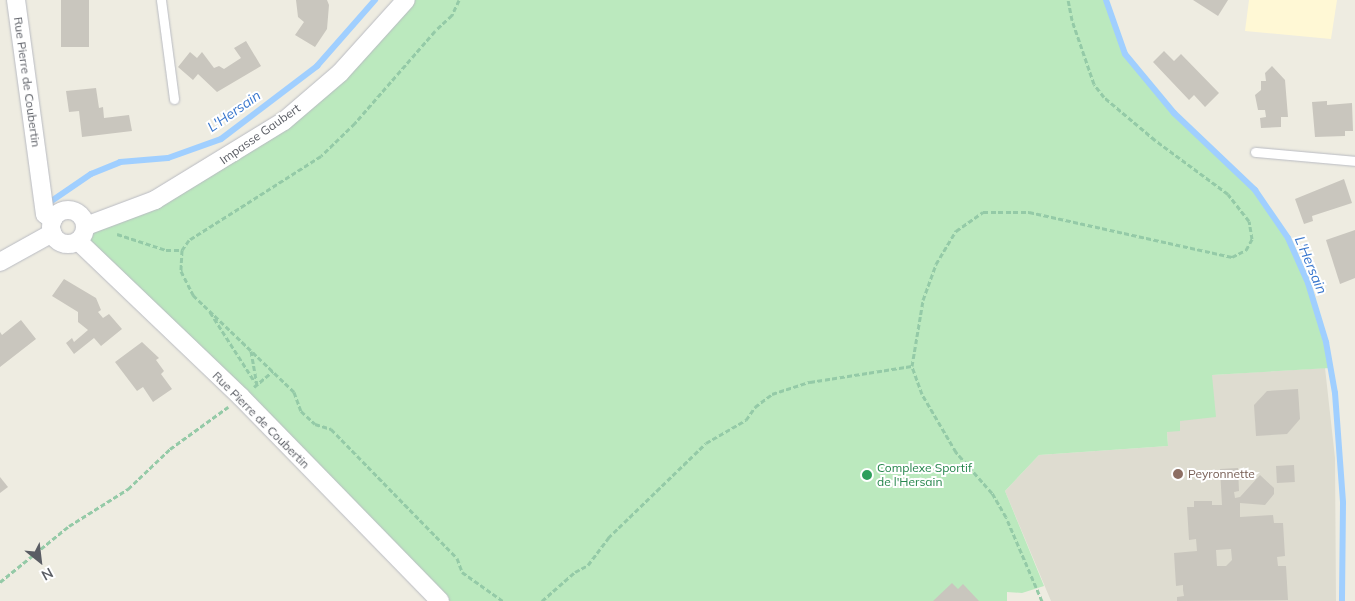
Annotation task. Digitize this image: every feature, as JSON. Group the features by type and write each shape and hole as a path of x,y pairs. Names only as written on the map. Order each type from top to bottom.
{"street":[{"name":"Rue Pierre de Coubertin","path":"16,0 45,214 52,226 68,210 80,214 83,233 440,601"},
{"name":"Impasse Gaubert","path":"83,233 154,200 284,121 340,73 406,0"},
{"path":"0,262 52,226 65,244 83,233"}],"lane":[{"path":"161,0 174,99"},
{"path":"1255,152 1355,161"}],"path":[{"path":"459,0 452,15 435,30 355,123 321,156 189,240 182,250 183,281 210,312 294,392 300,411 315,424 331,429 457,558 462,572 503,601"},
{"path":"1042,601 1006,517 992,493 956,452 922,394 912,366 923,300 936,264 956,231 983,212 1029,212 1232,257 1246,250 1252,239 1249,221 1228,194 1155,140 1104,97 1094,84 1072,20 1068,0"},
{"path":"83,233 115,233 166,250 182,250"},
{"path":"210,312 257,385"},
{"path":"251,350 257,385"},
{"path":"542,601 575,572 588,565 608,538 706,443 746,420 755,407 772,394 810,382 912,366"},
{"path":"0,582 69,526 128,489 170,449 241,398 273,371"}],"shaded area":[{"path":"1249,0 1337,0 1331,39 1245,31"},
{"name":"Peyronnette","path":"1325,368 1335,458 1336,601 1051,601 1005,491 1039,455 1168,446 1167,432 1180,421 1212,375"}],"green space":[{"path":"406,0 1106,0 1125,54 1149,86 1255,190 1288,238 1308,283 1330,368 1212,375 1216,417 1180,421 1180,431 1167,432 1168,446 1039,455 1005,491 1044,586 1022,593 1007,592 1007,601 440,601 82,237 85,232 284,121"}],"building":[{"path":"61,0 89,0 89,47 61,47"},
{"path":"296,0 327,0 329,5 327,29 315,47 295,35 304,22 298,17"},
{"path":"1193,0 1228,0 1218,16"},
{"path":"246,41 261,66 217,92 198,74 193,80 178,67 190,52 197,58 202,52 214,68 219,66 224,69 241,58 234,48"},
{"path":"1164,51 1174,61 1181,54 1219,93 1205,107 1194,95 1189,100 1153,62"},
{"path":"1272,66 1285,80 1288,117 1281,117 1281,127 1261,128 1260,118 1266,117 1265,110 1258,110 1255,95 1261,90 1261,81 1266,81 1265,73"},
{"path":"96,88 99,108 103,107 104,118 129,115 132,131 82,137 79,111 69,112 66,91"},
{"path":"1327,101 1327,105 1352,103 1353,131 1345,131 1345,136 1315,137 1312,102"},
{"path":"1344,179 1352,203 1312,216 1313,221 1304,224 1295,199"},
{"path":"1355,230 1355,278 1340,284 1326,240"},
{"path":"64,279 96,298 101,310 98,312 103,318 109,314 122,329 101,346 94,338 74,354 66,343 72,338 74,342 88,330 78,322 78,312 52,296"},
{"path":"21,320 36,339 0,367 0,332 2,335"},
{"path":"142,342 159,358 156,360 164,371 161,374 172,389 153,402 143,387 137,391 115,362"},
{"path":"1298,389 1300,419 1287,434 1256,436 1254,405 1267,391"},
{"path":"1294,465 1295,482 1277,483 1276,466"},
{"path":"1238,468 1239,491 1234,492 1235,498 1240,497 1260,475 1274,488 1274,494 1265,505 1240,503 1240,517 1273,515 1274,523 1283,523 1285,556 1277,557 1278,566 1286,566 1288,600 1177,601 1177,597 1184,596 1183,585 1176,586 1174,553 1197,551 1196,539 1189,540 1187,507 1194,507 1194,501 1212,501 1212,505 1222,505 1220,469","holes":["1231,549 1232,560 1226,566 1217,566 1216,550"]},
{"path":"0,477 8,487 0,493"},
{"path":"952,583 958,589 963,584 979,601 933,601"}],"waterway":[{"name":"L'Hersain","path":"50,202 91,174 120,162 168,158 221,139 317,66 375,0"},
{"name":"L'Hersain","path":"1106,0 1125,54 1174,113 1255,190 1288,238 1308,283 1326,342 1335,393 1343,503 1342,601"}],"place":[{"name":"Peyronnette","path":"1178,474"},
{"name":"Complexe Sportif de l'Hersain","path":"867,475"}]}
